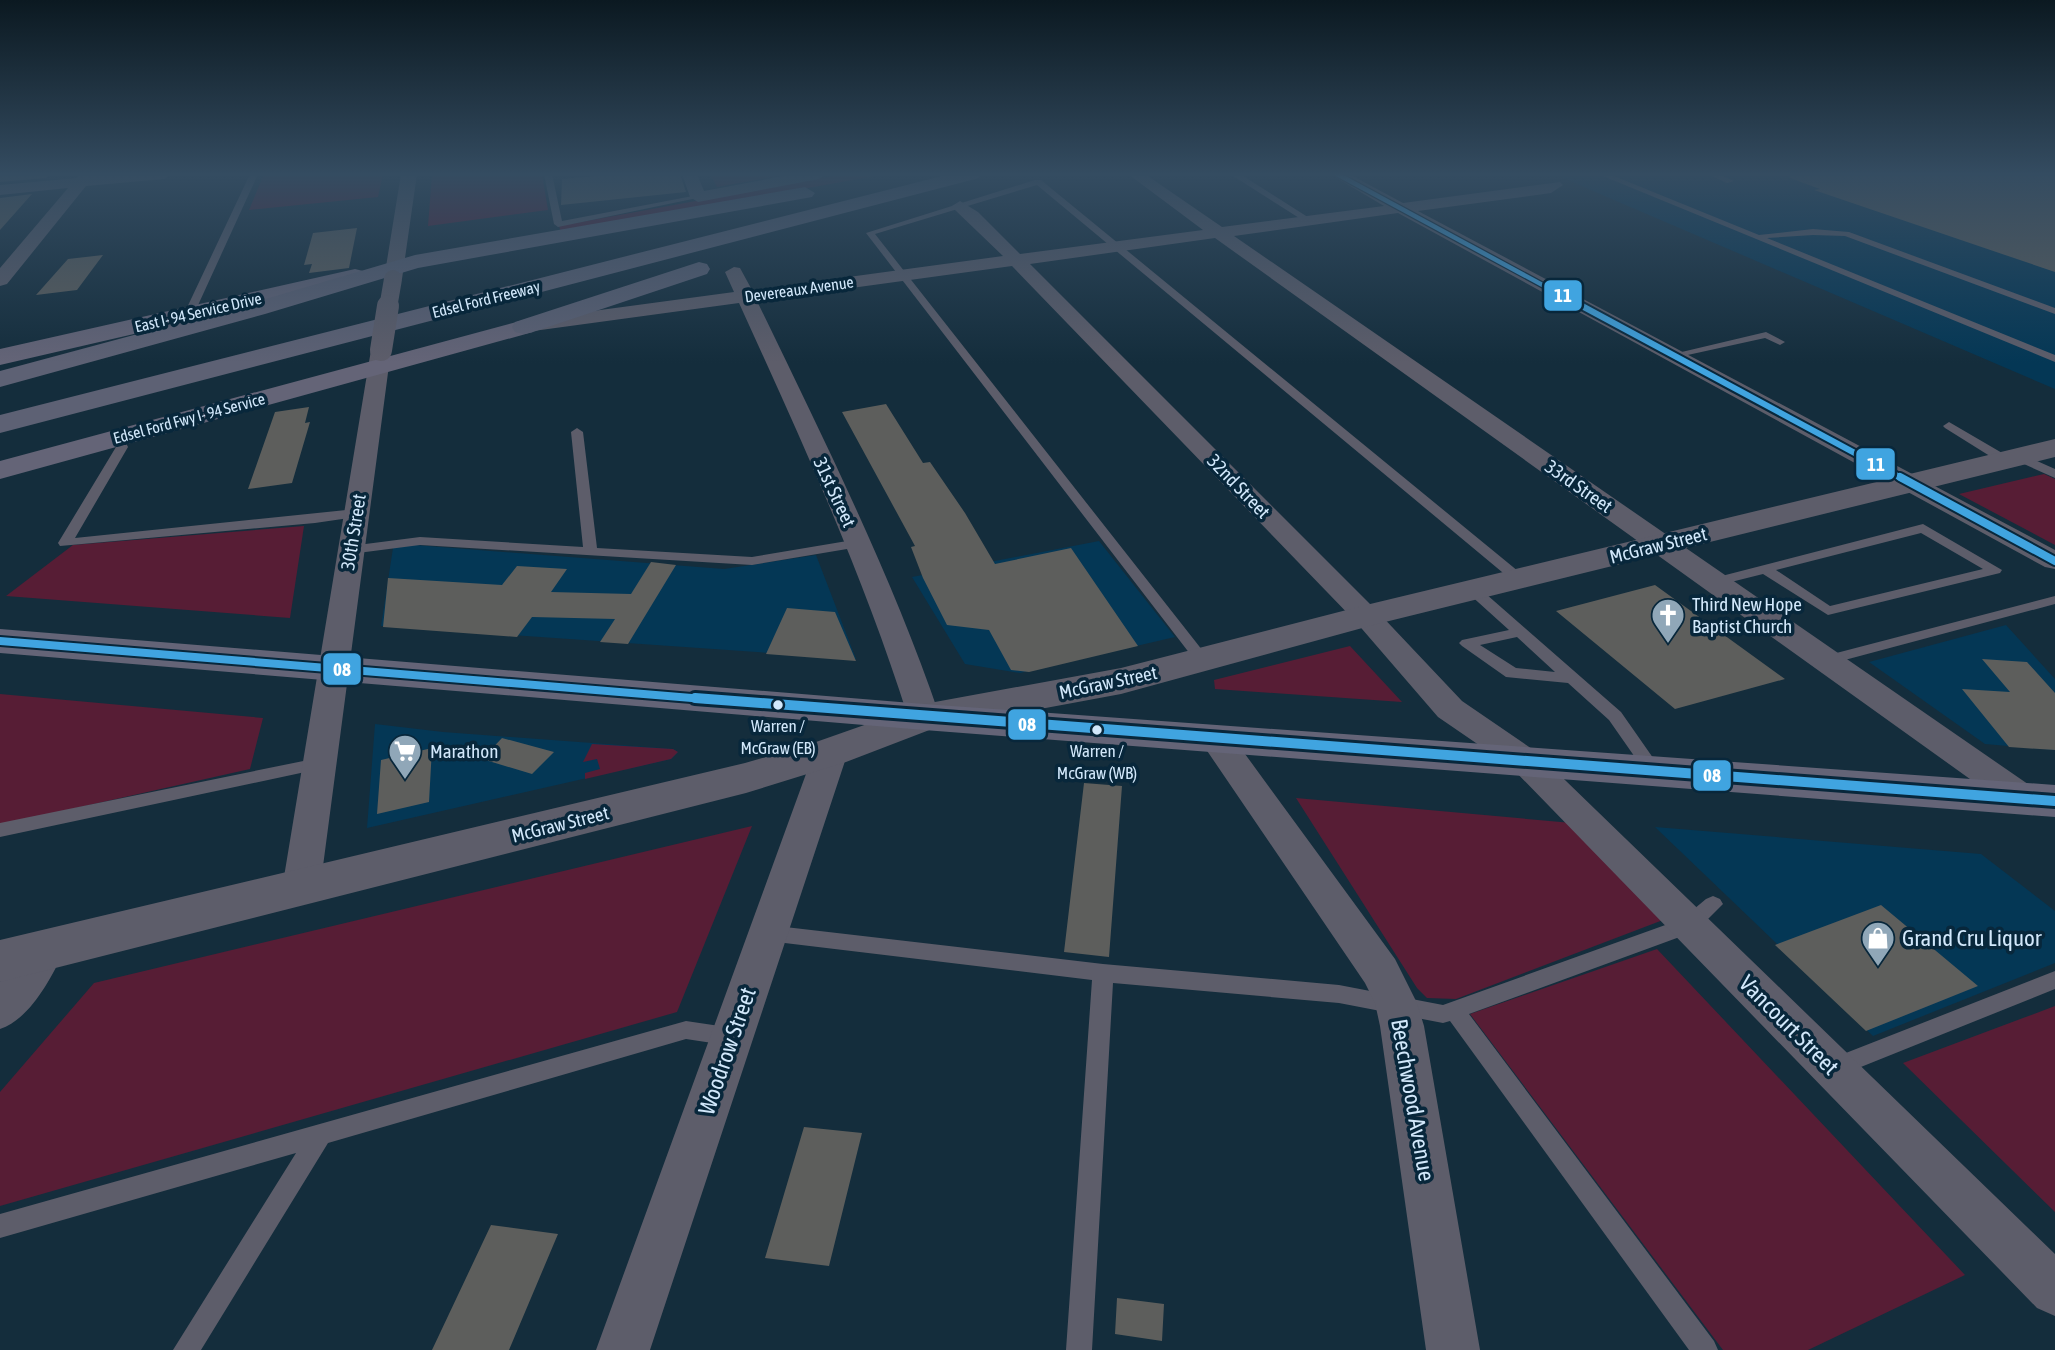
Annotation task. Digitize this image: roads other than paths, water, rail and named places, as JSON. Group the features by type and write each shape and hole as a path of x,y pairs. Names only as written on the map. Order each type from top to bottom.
{"highway":[{"path":"0,379 394,273 568,237"},
{"name":"Edsel Ford Freeway","path":"0,402 663,237"},
{"name":"Edsel Ford Freeway","path":"0,424 726,237"},
{"path":"524,327 805,237"}],"main road":[{"name":"East I- 94 Service Drive","path":"0,357 190,314 394,273"},
{"name":"Devereaux Avenue","path":"380,359 524,327"},
{"name":"Edsel Ford Fwy I- 94 Service","path":"0,470 118,438 380,359"},
{"path":"0,641 924,716 2039,799"}],"street":[{"path":"0,280 36,237"},
{"name":"30th Street","path":"301,890 332,667 399,237"},
{"name":"32nd Street","path":"994,237 1366,616 1450,709 1523,759"},
{"name":"Devereaux Avenue","path":"524,327 1190,237"},
{"name":"33rd Street","path":"1225,237 1826,660 2039,799"},
{"path":"1455,237 2055,561"},
{"name":"31st Street","path":"734,272 859,543 910,668 924,716"},
{"name":"McGraw Street","path":"22,956 301,890 729,782 831,752 924,716 1121,681 1366,616 2055,448"},
{"name":"Beechwood Avenue","path":"1214,736 1380,971 1396,1003 1402,1026 1453,1350"},
{"name":"Woodrow Street","path":"623,1350 831,752"},
{"name":"Vancourt Street","path":"1523,759 1701,914 1833,1068 2055,1290"},
{"path":"0,1011 16,993 22,956"}],"lane":[{"path":"190,314 225,237"},
{"path":"873,237 1202,660"},
{"path":"1105,237 1519,579"},
{"path":"1756,237 2055,359"},
{"path":"1854,237 2055,311"},
{"path":"1674,355 1766,335 1780,342"},
{"path":"1949,426 2012,458 2055,474"},
{"path":"577,432 590,550"},
{"path":"118,438 122,447 65,543 356,513"},
{"path":"1715,582 1763,568 1923,528 1995,570 1828,611 1763,568"},
{"path":"350,550 420,541 751,561 859,543"},
{"path":"1473,590 1615,716 1652,769"},
{"path":"1826,660 2055,600"},
{"path":"1520,632 1467,643 1512,673 1572,678"},
{"path":"0,830 318,764"},
{"path":"768,933 1103,973 1339,994 1443,1014 1701,914"},
{"path":"1079,1350 1103,973"},
{"path":"1833,1068 2055,980"},
{"path":"1454,1010 1705,1350"},
{"path":"0,1226 686,1030 732,1036"},
{"path":"186,1350 320,1135"}],"place":[{"name":"Third New Hope Baptist Church","path":"1668,645"},
{"name":"Warren / McGraw (EB)","path":"778,705"},
{"name":"Warren / McGraw (WB)","path":"1097,730"},
{"name":"Marathon","path":"405,781"},
{"name":"Grand Cru Liquor","path":"1878,968"}]}
